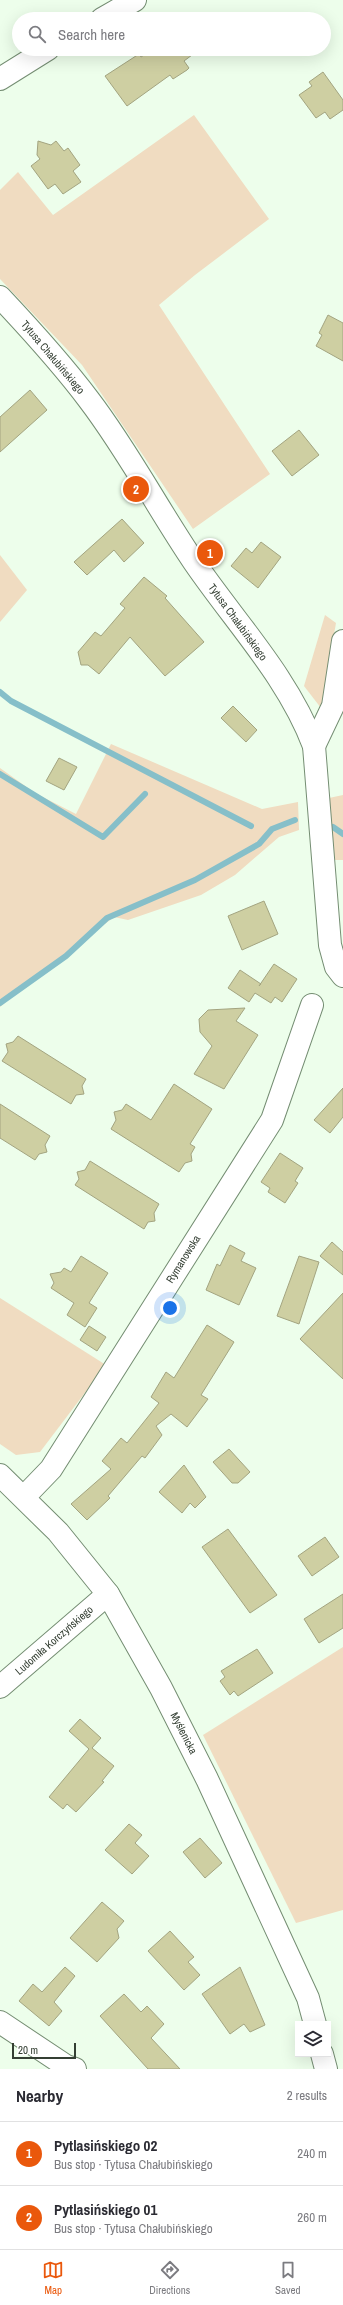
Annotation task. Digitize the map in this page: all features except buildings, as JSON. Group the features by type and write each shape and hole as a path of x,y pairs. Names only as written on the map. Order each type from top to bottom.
{"street":[{"path":"114,12 135,0"},
{"path":"0,79 37,56"},
{"name":"Tytusa Chałubińskiego","path":"0,297 28,326 89,399 195,563 288,692 306,726 314,746 330,946 336,967 343,976"},
{"path":"314,746 333,706 343,641"},
{"name":"Rymanowska","path":"24,1497 51,1469 272,1120 312,1005"},
{"name":"Myślenicka","path":"0,1475 58,1532 108,1594 161,1688 207,1779 308,1998 314,2021"},
{"name":"Ludomiła Korczyńskiego","path":"0,1687 108,1594"},
{"path":"0,2022 66,2066 75,2069"},
{"path":"323,2057 326,2069"}],"shaded area":[{"path":"194,115 269,219 195,275 159,305 270,474 193,529 82,365 0,279 0,190 18,172 53,215"},
{"path":"0,555 27,590 0,622"},
{"path":"325,615 336,623 321,708 304,686"},
{"path":"111,744 262,809 298,802 299,830 279,837 235,875 201,895 128,920 114,917 30,981 0,1007 0,768 35,793 76,814"},
{"path":"343,795 343,860 334,860 329,798"},
{"path":"0,1298 106,1365 40,1452 16,1455 0,1444"},
{"path":"343,1647 343,1910 296,1923 203,1735"}],"waterway":[{"path":"0,692 11,701 251,826"},
{"path":"0,774 103,837 145,794"},
{"path":"0,1003 66,956 107,918 195,880 259,844 272,829 295,820"},
{"path":"333,827 343,834"}],"place":[{"name":"Pytlasińskiego 01","path":"136,489"},
{"name":"Pytlasińskiego 02","path":"210,553"}]}
